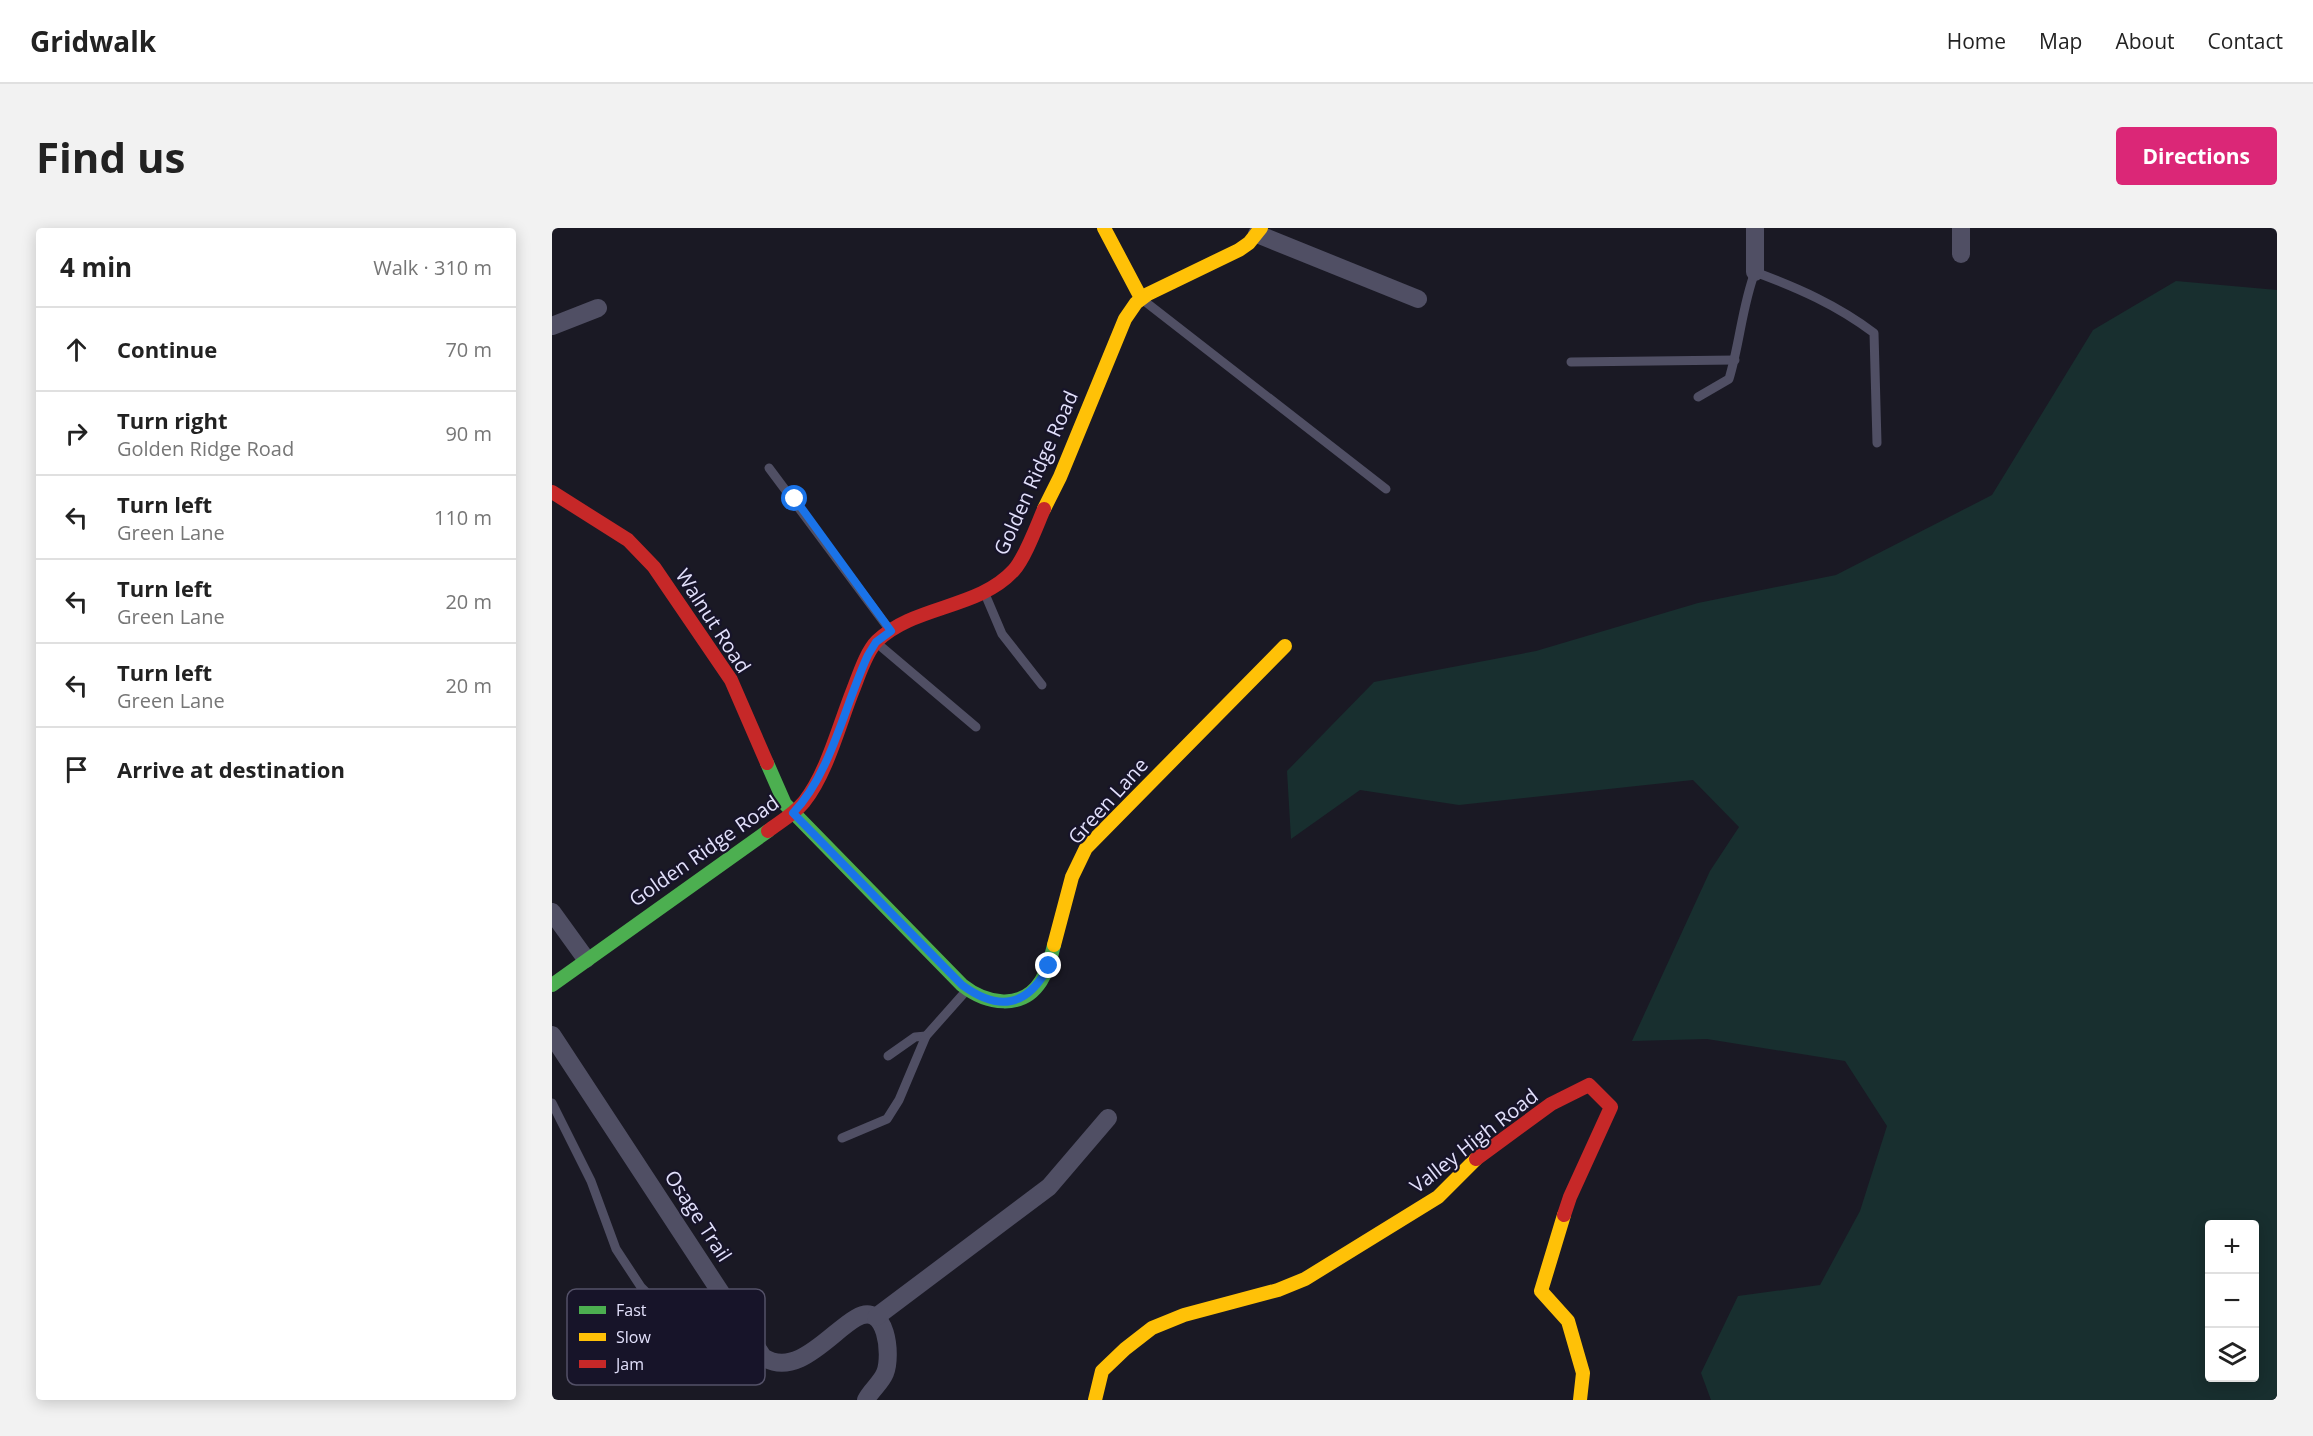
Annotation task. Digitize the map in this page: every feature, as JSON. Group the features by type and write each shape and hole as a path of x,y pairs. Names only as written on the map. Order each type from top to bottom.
{"street":[{"path":"1104,228 1141,298"},
{"path":"1755,228 1755,272"},
{"path":"1961,228 1961,254"},
{"path":"1259,231 1419,299"},
{"name":"Golden Ridge Road","path":"552,985 793,813 804,802 822,770 860,672 876,642 891,631 984,592 1008,577 1023,557 1060,477 1125,319 1141,298 1239,250 1259,231"},
{"path":"552,326 598,308"},
{"name":"Walnut Road","path":"552,492 628,540 654,567 731,680 776,788 793,813"},
{"name":"Green Lane","path":"793,813 968,990 976,996 1001,1003 1026,996 1040,983 1049,966 1072,877 1086,848 1285,646"},
{"path":"552,912 586,959"},
{"name":"Osage Trail","path":"552,1035 719,1289"},
{"name":"Valley High Road","path":"1095,1400 1102,1371 1152,1328 1184,1315 1278,1290 1305,1279 1438,1197 1489,1149 1551,1104 1589,1085 1611,1107 1570,1197 1541,1291 1569,1321 1583,1373 1580,1400"},
{"path":"866,1400 885,1373 888,1351 882,1324 876,1317 1048,1187 1108,1118"},
{"name":"Osage Trail","path":"765,1357 778,1362 802,1358 857,1317 869,1315 876,1317"}],"lane":[{"path":"1698,397 1729,379 1735,360 1746,301 1755,272 1803,289 1849,314 1874,333 1876,443"},
{"path":"1141,298 1386,489"},
{"path":"1571,362 1735,360"},
{"path":"769,468 795,499 891,631"},
{"path":"984,592 1002,634 1042,685"},
{"path":"876,642 976,727"},
{"path":"842,1138 887,1119 899,1100 926,1036 968,990"},
{"path":"888,1056 915,1037 926,1036"},
{"path":"552,1102 591,1181 616,1250 642,1289"}],"green space":[{"path":"2176,281 2277,290 2277,1400 1711,1400 1701,1373 1738,1296 1820,1285 1860,1211 1887,1126 1845,1061 1707,1039 1632,1041 1710,871 1739,827 1693,780 1459,805 1360,790 1291,839 1287,771 1374,682 1536,651 1698,603 1836,575 1992,495 2093,330"}],"traffic: fast":[{"path":"767,763 785,804 962,985 972,992 982,997 1003,1001 1024,997 1041,981 1054,945"},
{"path":"552,985 768,831"}],"traffic: slow":[{"path":"1104,228 1141,298"},
{"path":"1044,509 1060,477 1125,319 1136,303 1148,294 1239,250 1249,243 1261,228"},
{"path":"1054,945 1072,877 1086,848 1285,646"},
{"path":"1095,1400 1102,1371 1152,1328 1184,1315 1278,1290 1305,1279 1438,1197 1476,1159"},
{"path":"1564,1215 1541,1291 1568,1321 1583,1373 1580,1400"}],"traffic: jam":[{"path":"552,492 628,540 654,567 731,680 767,763"},
{"path":"768,831 796,810 812,790 826,763 863,664 877,641 892,629 909,620 965,600 1000,583 1014,570 1022,558 1044,509"},
{"path":"1476,1159 1551,1104 1589,1085 1611,1107 1564,1215"}],"route":[{"path":"795,499 891,631 876,642 868,655 822,770 804,802 793,813 962,985 976,996 1001,1003 1026,996 1040,983 1049,966"}]}
